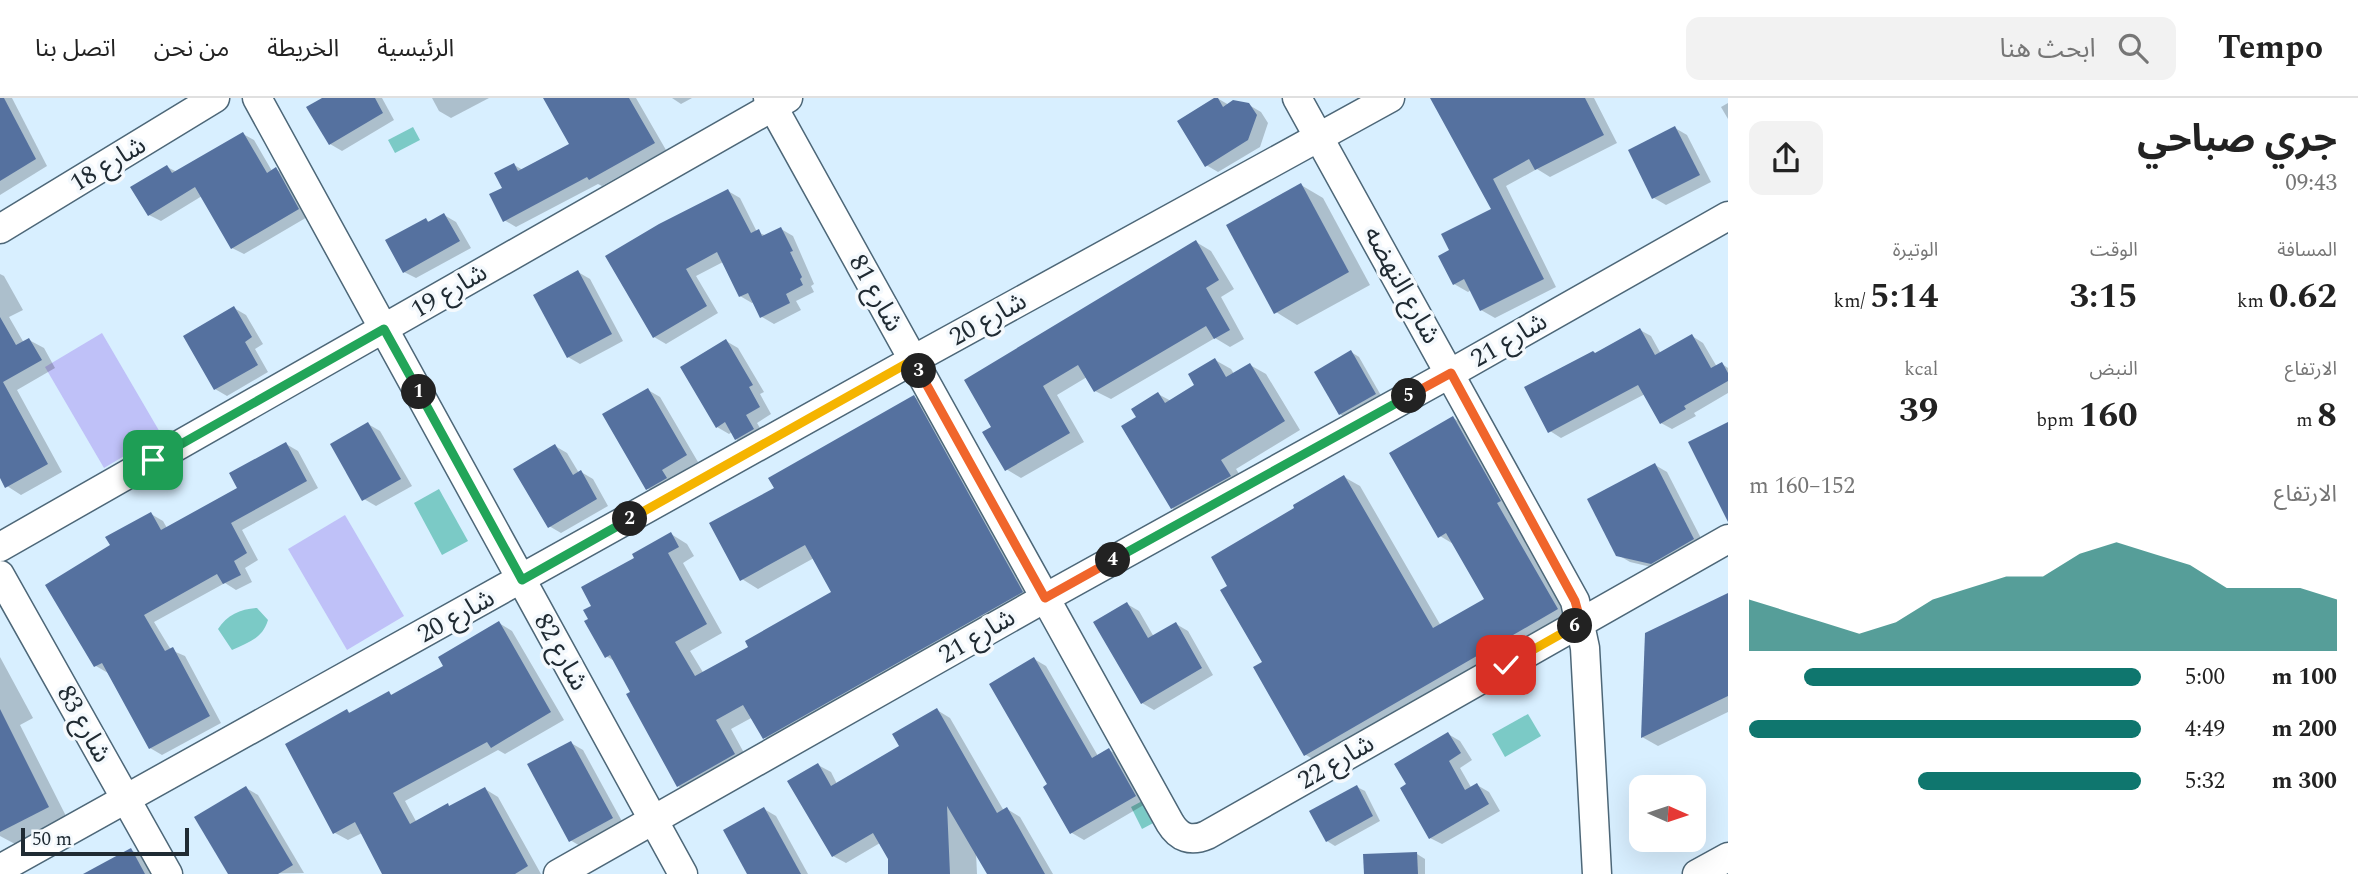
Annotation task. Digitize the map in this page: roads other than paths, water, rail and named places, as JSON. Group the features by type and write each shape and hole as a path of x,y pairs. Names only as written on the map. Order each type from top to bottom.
{"street":[{"name":"شارع 18","path":"0,229 215,98"},
{"name":"شارع 82","path":"257,98 683,874"},
{"name":"شارع النهضه","path":"1297,98 1575,601 1585,648 1597,874"},
{"name":"شارع 20","path":"0,870 913,360 1390,98"},
{"name":"شارع 19","path":"0,547 777,101"},
{"name":"شارع 81","path":"777,101 913,360 1045,598"},
{"name":"شارع 21","path":"558,874 1728,216"},
{"name":"شارع 22","path":"1045,598 1174,830 1193,839 1207,835 1728,539"},
{"name":"شارع 83","path":"0,575 168,874"},
{"path":"1698,874 1728,857"}]}
